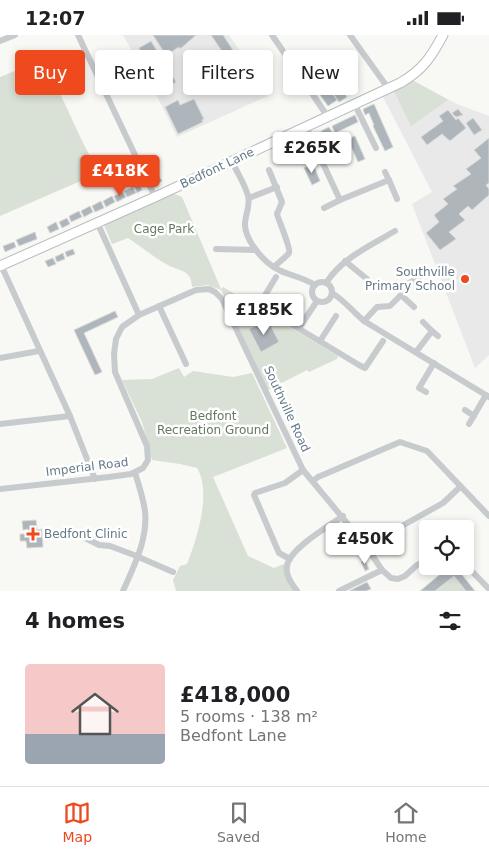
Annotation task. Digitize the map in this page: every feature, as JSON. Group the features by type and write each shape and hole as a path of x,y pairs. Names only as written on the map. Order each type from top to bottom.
{"main road":[{"name":"Bedfont Lane","path":"0,266 156,197 355,105 414,75 426,64 443,35"}],"street":[{"path":"0,41 15,35"},
{"path":"78,35 156,197"},
{"path":"272,35 328,117"},
{"path":"350,35 388,88"},
{"path":"355,105 376,148"},
{"path":"306,127 340,200"},
{"path":"232,161 249,198 245,226 256,250 267,263 288,275 309,281 315,285"},
{"path":"269,170 282,202 277,214 290,252 279,260 274,267"},
{"path":"385,173 397,199"},
{"path":"324,208 388,180"},
{"path":"249,198 277,187"},
{"path":"98,222 139,315"},
{"path":"326,283 332,274 346,261 395,231"},
{"path":"216,249 256,250"},
{"path":"346,261 367,279"},
{"path":"0,266 70,416 95,479"},
{"path":"276,277 261,302 263,307 365,368 384,341"},
{"path":"364,321 377,307 390,306 409,283 418,278"},
{"path":"317,301 312,293 315,285 326,283 332,293 340,298 364,321 487,396 469,424"},
{"name":"Southville Road","path":"139,315 202,288 215,292 222,299 303,470 366,545 382,570"},
{"path":"317,301 327,301 332,293"},
{"path":"401,295 414,307"},
{"path":"299,328 317,301"},
{"path":"160,306 186,364"},
{"name":"Imperial Road","path":"0,489 95,479 135,473 143,468 148,460 147,446 115,372 114,354 116,339 122,327 139,315"},
{"path":"320,341 336,316"},
{"path":"416,352 435,334 423,322"},
{"path":"0,357 39,351"},
{"path":"426,392 419,388 434,363"},
{"path":"465,410 474,415"},
{"path":"0,424 70,416"},
{"path":"313,481 318,477 400,442 427,451 489,516"},
{"path":"290,559 279,553 254,495 255,493 285,483 303,470"},
{"path":"123,591 138,557 145,526 143,498 135,473"},
{"path":"366,545 443,503 460,487"},
{"path":"297,591 288,575 287,565 290,559 295,551 343,517"},
{"path":"85,538 99,545 110,546 173,572"},
{"path":"339,591 382,570 391,578 398,579 405,576 419,564"},
{"path":"474,574 489,589"}],"shaded area":[{"path":"123,35 229,35 239,50 183,50 183,95 270,95 177,137 156,95 173,95 173,50 131,50"},
{"name":"Southville Primary School","path":"412,80 457,104 489,116 489,355 475,368 412,204 432,192 382,95"}],"green space":[{"path":"15,71 15,95 61,95 99,173 0,216 0,77"},
{"path":"412,80 448,100 411,126 393,89"},
{"name":"Cage Park","path":"173,193 182,197 221,289 223,287 338,356 337,359 309,372 307,370 268,390 221,290 208,285 192,287 187,274 163,262 128,238 112,244 104,225"},
{"name":"Bedfont Recreation Ground","path":"179,368 184,377 193,371 233,377 252,373 287,448 213,477 248,556 274,568 284,564 285,576 295,591 176,591 173,580 180,566 187,564 199,529 203,502 201,478 197,468 152,460 142,422 122,380 152,379"},
{"path":"454,576 466,591 435,591"}],"building":[{"path":"153,35 196,35 180,49 179,47 173,51 163,50"},
{"path":"153,35 196,35 180,49 179,47 173,51 163,50"},
{"path":"211,35 223,35 233,50 221,50"},
{"path":"211,35 223,35 233,50 221,50"},
{"path":"151,41 156,50 140,50 139,48"},
{"path":"320,95 333,95 337,100 328,106"},
{"path":"334,95 346,95 347,97 339,102"},
{"path":"194,99 204,119 202,120 203,122 178,134 165,107 178,100 180,105"},
{"path":"374,104 393,147 385,151 369,113 365,115 363,109"},
{"path":"458,109 463,115 456,117 452,113"},
{"path":"448,110 466,128 450,141 442,134 427,145 421,137 443,121 439,116"},
{"path":"355,115 358,122 335,133 332,126"},
{"path":"473,118 482,130 474,135 466,123"},
{"path":"329,127 333,134 325,138 321,131"},
{"path":"322,132 325,138 319,141 315,135"},
{"path":"355,136 365,159 358,162 348,139"},
{"path":"489,138 489,183 486,185 489,189 489,195 472,210 468,206 459,214 465,220 449,232 456,239 440,250 426,233 439,222 434,215 448,204 443,199 457,189 453,186 471,174 466,169 481,158 474,150"},
{"path":"313,164 320,181 312,185 304,168"},
{"path":"158,175 162,181 157,184 153,177"},
{"path":"139,184 142,190 137,193 134,186"},
{"path":"133,187 136,193 127,197 124,191"},
{"path":"123,192 126,197 117,202 114,196"},
{"path":"112,196 115,202 106,207 103,201"},
{"path":"101,201 104,208 95,212 92,206"},
{"path":"90,206 93,212 84,217 81,211"},
{"path":"79,211 82,217 71,222 69,216"},
{"path":"67,218 70,224 62,228 59,222"},
{"path":"56,222 59,229 50,233 47,227"},
{"path":"35,232 37,239 19,246 16,240"},
{"path":"14,242 16,247 5,252 3,246"},
{"path":"73,249 75,254 67,257 65,252"},
{"path":"63,253 65,259 57,262 55,257"},
{"path":"53,258 56,264 48,267 45,261"},
{"path":"115,311 118,317 84,333 102,372 95,375 74,330"},
{"path":"268,320 279,342 261,352 249,329"},
{"name":"Bedfont Clinic","path":"36,520 37,530 42,529 43,547 27,548 26,541 20,541 20,534 29,534 28,529 23,530 22,521"},
{"path":"365,560 369,569 365,571 361,562"},
{"path":"439,575 462,575 475,591 466,591 454,576 435,591 420,591"},
{"path":"367,582 371,589 366,591 349,591"}],"place":[{"name":"Southville Primary School","path":"465,279"},
{"name":"Bedfont Clinic","path":"33,534"}]}
